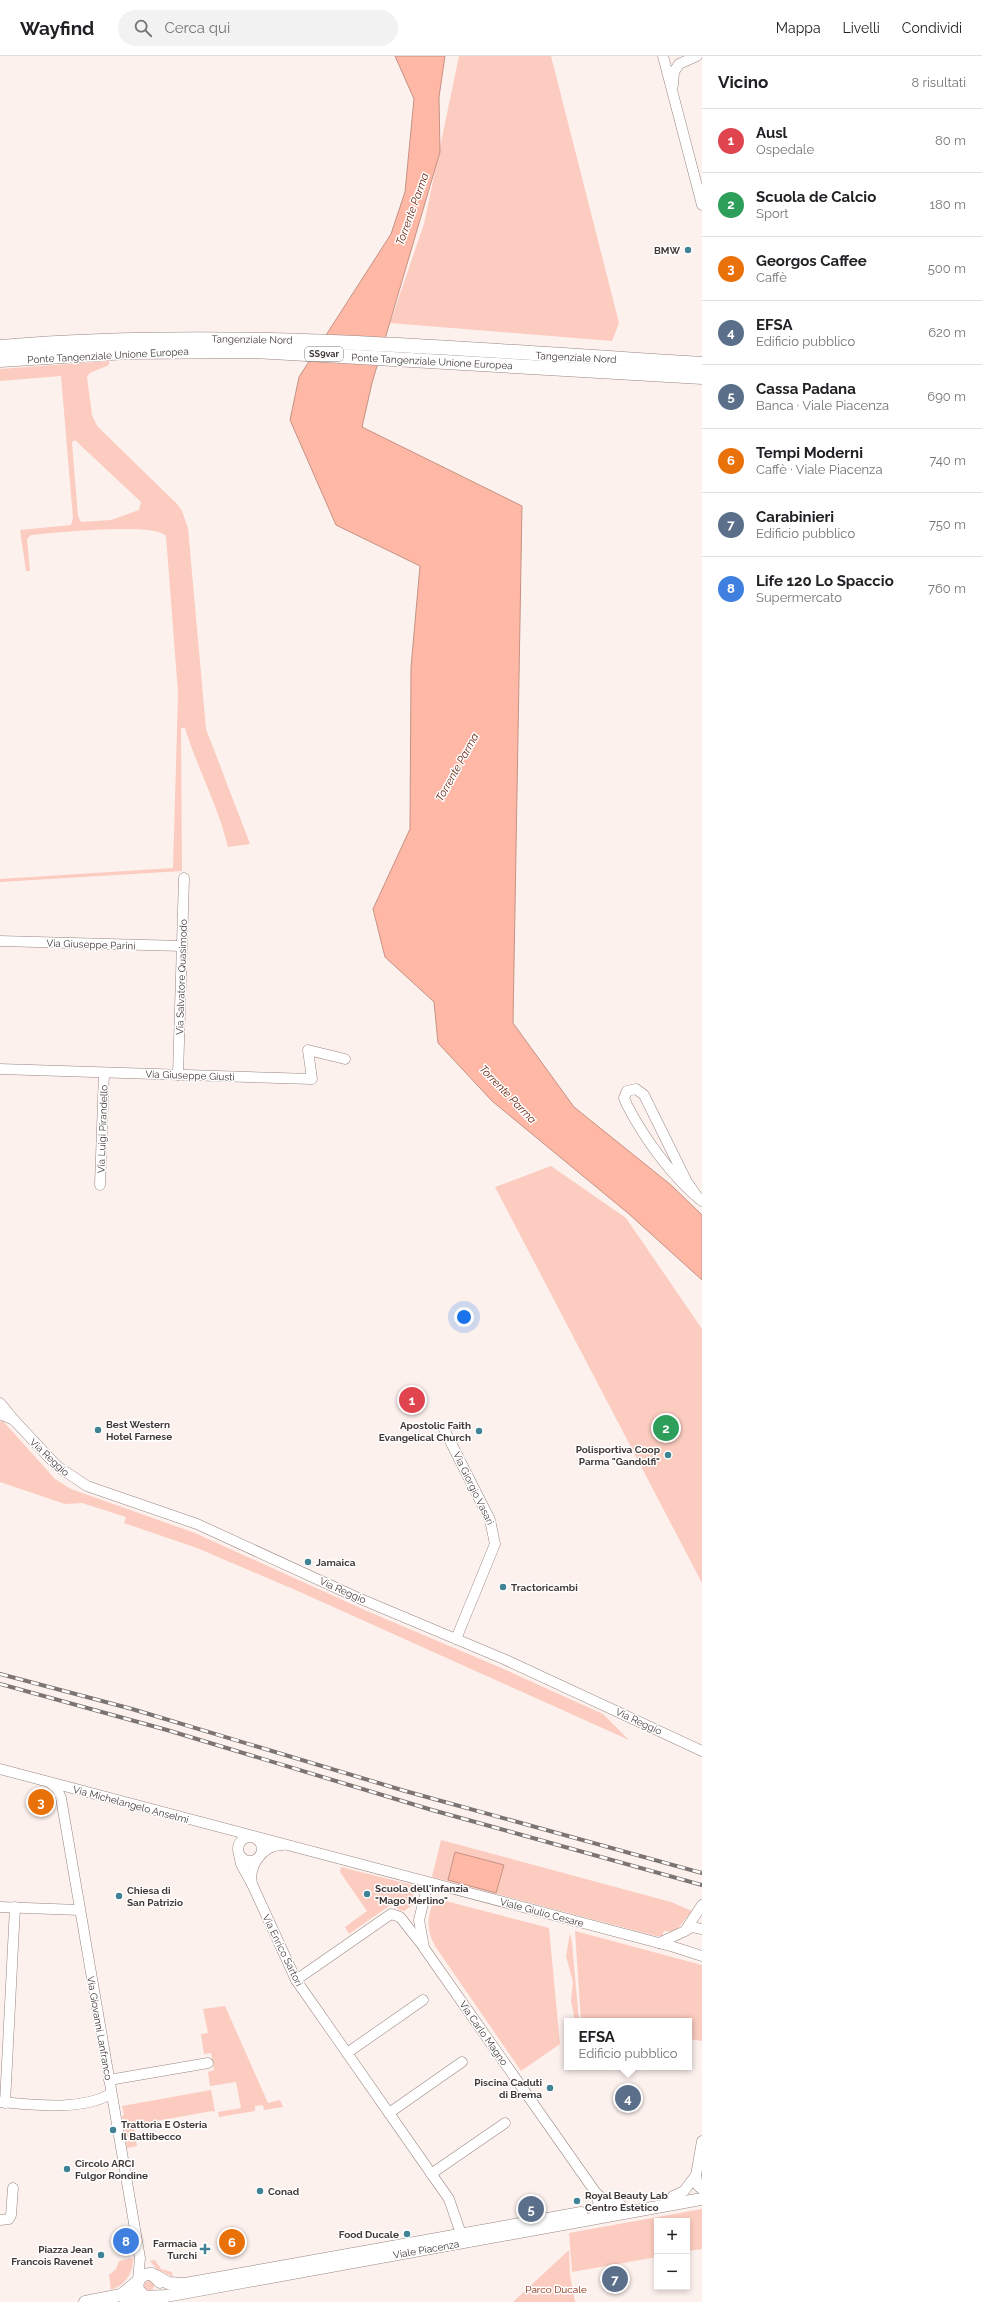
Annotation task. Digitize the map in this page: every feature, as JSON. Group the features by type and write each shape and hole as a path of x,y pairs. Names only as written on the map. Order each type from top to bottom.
{"highway":[{"name":"Tangenziale Nord","path":"0,347 126,339 254,338 648,367"},
{"name":"Ponte Tangenziale Unione Europea","path":"0,360 112,353 219,351 648,367"},
{"path":"648,367 702,364"},
{"path":"648,367 702,377"}],"main road":[{"name":"Viale Piacenza","path":"156,2276 168,2282 182,2284 702,2190"},
{"name":"Viale Piacenza","path":"126,2302 702,2199"},
{"path":"85,2302 121,2295 146,2274 156,2276 160,2282 160,2287 157,2294 148,2297 138,2290 138,2281"}],"street":[{"path":"663,56 702,205"},
{"path":"668,56 676,59 692,57"},
{"path":"674,95 675,70 679,64 692,57"},
{"name":"Via Salvatore Quasimodo","path":"178,1075 184,878"},
{"name":"Via Giuseppe Parini","path":"0,941 182,946"},
{"name":"Via Giuseppe Giusti","path":"0,1069 312,1079 308,1050 345,1059"},
{"name":"Via Luigi Pirandello","path":"100,1185 104,1073"},
{"path":"636,1089 644,1095 687,1182 701,1200 647,1139 626,1105 624,1098 628,1091 636,1089"},
{"path":"0,1402 14,1420"},
{"name":"Via Reggio","path":"0,1414 14,1420 54,1464 70,1477 84,1484 197,1524 356,1597 456,1639 701,1751"},
{"name":"Via Giorgio Vasari","path":"444,1429 490,1520 495,1544 456,1639"},
{"name":"Via Michelangelo Anselmi","path":"0,1769 428,1883"},
{"name":"Via Giovanni Lanfranco","path":"48,1782 57,1789 61,1798 140,2258 138,2281"},
{"path":"61,1798 62,1791 72,1789"},
{"name":"Via Michelangelo Anselmi","path":"215,1826 232,1838 238,1852"},
{"path":"252,1884 252,1868 260,1856 262,1845 253,1837 242,1839 238,1844 238,1852 249,1861 260,1856 269,1849 283,1845"},
{"name":"Via Enrico Sartori","path":"238,1852 243,1870 252,1884 296,1980 451,2203 461,2234"},
{"name":"Via Carlo Magno","path":"428,1883 419,1923 424,1948 596,2194 608,2202 621,2205"},
{"name":"Viale Giulio Cesare","path":"428,1883 655,1942 702,1956"},
{"path":"296,1980 390,1915 404,1916 411,1914 423,1902"},
{"path":"702,1913 702,1905 685,1931 682,1942 691,1952 702,1950"},
{"path":"0,1907 80,1910"},
{"path":"15,1907 2,2103 71,2105 104,2098 111,2094"},
{"path":"397,1915 424,1948"},
{"path":"655,1942 673,1938 692,1927 702,1929"},
{"path":"347,2053 423,2000"},
{"path":"389,2113 462,2062"},
{"path":"109,2080 208,2063"},
{"path":"431,2174 504,2122"},
{"path":"702,2141 696,2175 697,2185 702,2190"},
{"path":"673,2196 684,2192 696,2175"},
{"path":"0,2220 9,2219 11,2215 13,2188"},
{"path":"594,2210 599,2205 596,2194"},
{"name":"Via Giovanni Lanfranco","path":"140,2258 147,2269 156,2276"}],"green space":[{"path":"459,56 551,56 619,323 612,341 390,323 424,224"},
{"path":"109,361 109,365 90,373 87,377 92,415 97,426 177,504 182,511 188,528 206,729 250,844 228,847 219,816 195,758 185,728 181,728 182,871 0,882 0,879 173,868 178,693 166,536 158,532 124,529 31,535 27,539 30,571 26,571 20,530 71,525 73,518 61,376 0,381 0,369","holes":["75,440 141,502 139,510 111,520 81,522 78,516 72,442"]},
{"name":"Polisportiva Coop Parma \"Gandolfi\"","path":"551,1166 626,1218 702,1329 702,1583 495,1187"},
{"path":"2,1420 55,1479 71,1489 195,1533 367,1611 506,1670 603,1714 629,1740 300,1592 197,1548 124,1523 126,1517 82,1503 65,1504 0,1482 0,1422"},
{"path":"441,1840 671,1902 692,1911 675,1932 664,1931 662,1936 656,1936 432,1877"},
{"path":"341,1867 416,1886 415,1890 411,1889 414,1897 414,1904 404,1911 399,1910 394,1905 389,1906 349,1934 345,1927 367,1911 340,1872"},
{"path":"434,1898 549,1928 560,2044 521,2071 435,1946 428,1922"},
{"path":"575,1931 702,1965 702,2041 692,2039 692,2018 581,2018"},
{"path":"570,1933 579,2018 574,2018 571,2001 573,1982 566,1956"},
{"path":"225,2006 268,2103 280,2100 283,2107 264,2110 263,2105 255,2106 255,2111 219,2117 218,2112 241,2108 236,2082 210,2086 208,2072 214,2070 211,2053 204,2054 201,2034 208,2033 203,2009"},
{"path":"211,2090 215,2112 212,2111 134,2125 137,2146 127,2148 122,2106"},
{"path":"702,2209 702,2249 690,2251 690,2218 654,2218 654,2258 572,2272 569,2233"},
{"name":"Parco Ducale","path":"569,2250 570,2275 575,2302 513,2302"},
{"path":"133,2258 132,2269 128,2278 121,2285 111,2290 109,2275 116,2269 119,2261"},
{"path":"155,2260 161,2269 172,2272 173,2277 157,2269 150,2261"},
{"path":"147,2281 151,2281 153,2282 153,2290 147,2291 144,2288 144,2284"}],"water":[{"name":"Torrente Parma","path":"395,56 445,56 439,97 440,152 372,383 362,427 522,506 513,1023 574,1107 671,1185 702,1215 702,1280 629,1214 492,1101 438,1043 434,1002 385,957 373,909 410,829 411,667 420,566 336,525 290,420 299,377 391,234 405,192 414,99"},
{"path":"455,1852 504,1865 496,1893 448,1880"}],"railway":[{"path":"0,1674 132,1709 405,1791 702,1873"},
{"path":"0,1684 167,1730 432,1810 702,1885"}],"place":[{"name":"BMW","path":"688,250"},
{"name":"Ausl","path":"412,1400"},
{"name":"Scuola de Calcio","path":"666,1428"},
{"name":"Best Western Hotel Farnese","path":"98,1430"},
{"name":"Apostolic Faith Evangelical Church","path":"479,1431"},
{"name":"Polisportiva Coop Parma \"Gandolfi\"","path":"668,1455"},
{"name":"Jamaica","path":"308,1562"},
{"name":"Tractoricambi","path":"503,1587"},
{"name":"Georgos Caffee","path":"41,1802"},
{"name":"Scuola dell'infanzia \"Mago Merlino\"","path":"367,1894"},
{"name":"Chiesa di San Patrizio","path":"119,1896"},
{"name":"Piscina Caduti di Brema","path":"550,2088"},
{"name":"EFSA","path":"628,2098"},
{"name":"Trattoria E Osteria Il Battibecco","path":"113,2130"},
{"name":"Circolo ARCI Fulgor Rondine","path":"67,2169"},
{"name":"Conad","path":"260,2191"},
{"name":"Royal Beauty Lab Centro Estetico","path":"577,2201"},
{"name":"Cassa Padana","path":"531,2209"},
{"name":"Food Ducale","path":"407,2234"},
{"name":"Life 120 Lo Spaccio","path":"126,2241"},
{"name":"Tempi Moderni","path":"232,2242"},
{"name":"Farmacia Turchi","path":"205,2249"},
{"name":"Piazza Jean Francois Ravenet","path":"101,2255"},
{"name":"Carabinieri","path":"615,2279"}]}
